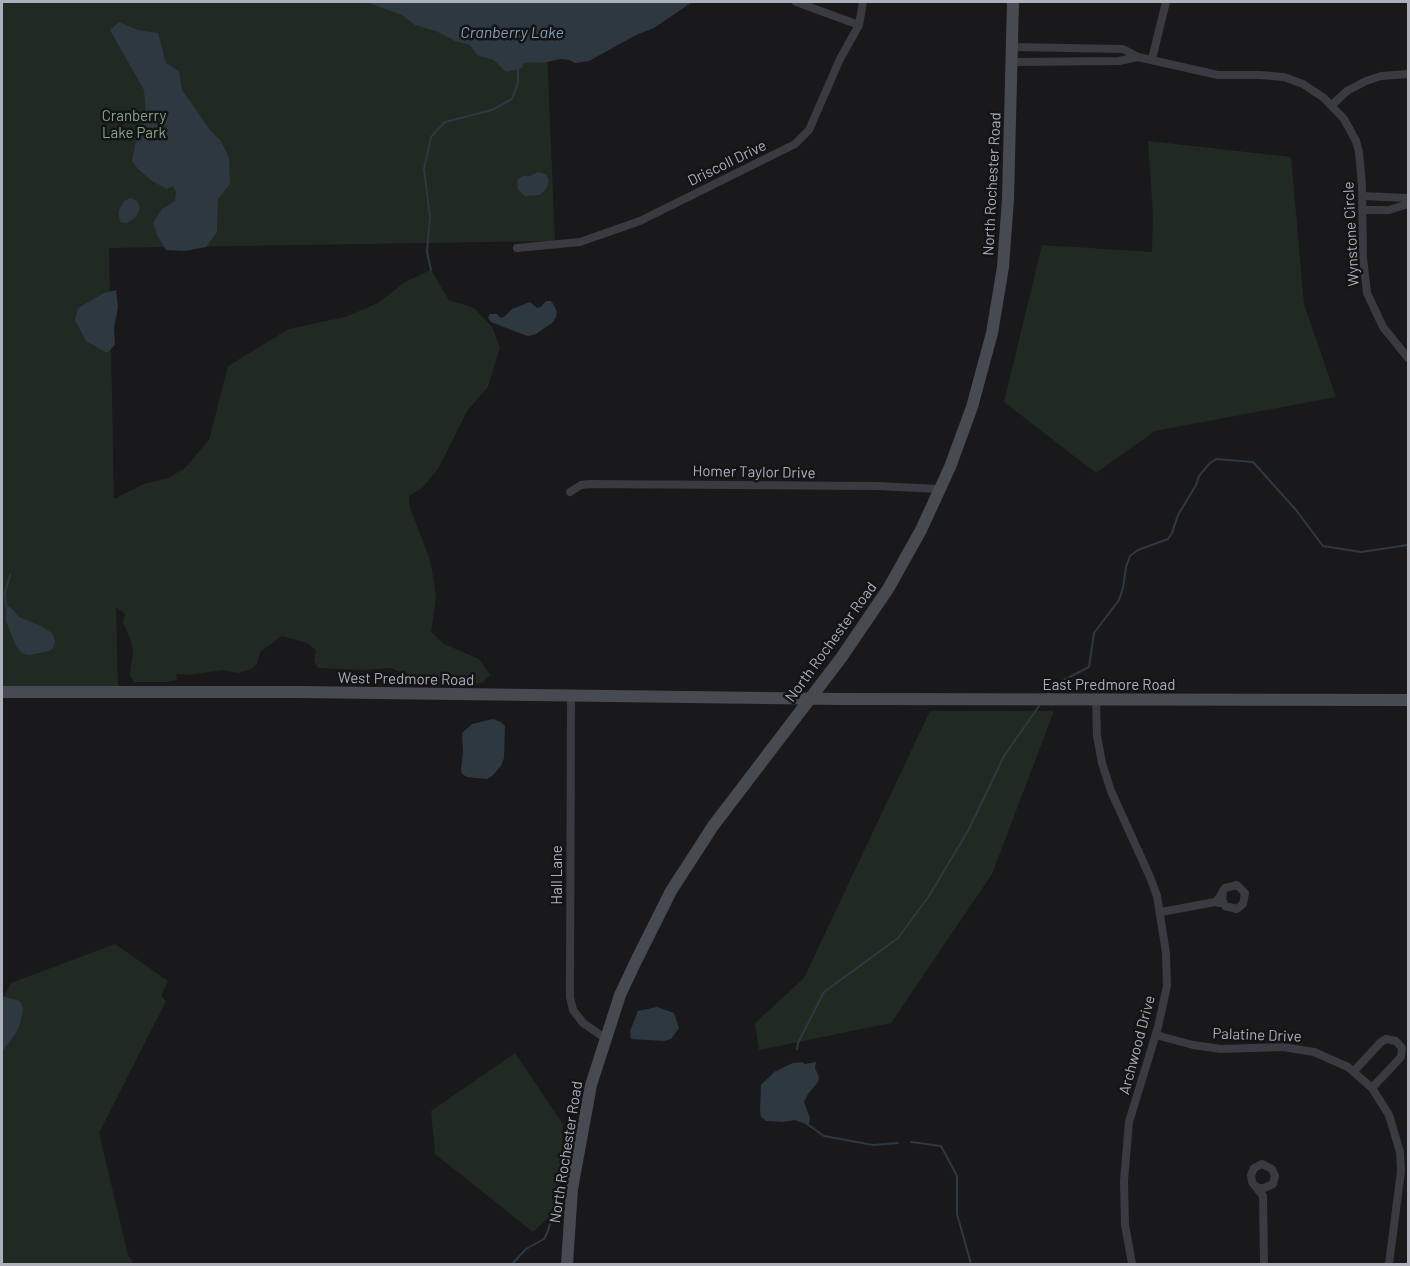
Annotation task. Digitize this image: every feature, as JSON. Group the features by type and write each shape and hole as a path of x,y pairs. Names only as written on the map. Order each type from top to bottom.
{"street":[{"path":"796,2 859,25"},
{"name":"Driscoll Drive","path":"517,248 574,243 640,221 795,144 809,130 840,59 859,25 863,2"},
{"name":"North Rochester Road","path":"567,1264 572,1189 581,1135 591,1085 620,995 671,891 713,826 841,658 888,589 921,530 940,489 972,407 986,358 1003,267 1008,199 1013,2"},
{"path":"1152,59 1166,2"},
{"name":"Wynstone Circle","path":"1012,47 1112,48 1138,57 1218,75 1284,77 1303,84 1332,105 1344,119 1356,141 1361,164 1363,258 1367,293 1383,327 1408,358"},
{"name":"Wynstone Circle","path":"1011,62 1119,61 1138,57"},
{"path":"1332,105 1347,91 1366,81 1381,76 1408,74"},
{"path":"1362,196 1408,198"},
{"path":"1362,210 1389,210 1408,204"},
{"name":"Homer Taylor Drive","path":"570,492 581,485 589,484 876,486 940,489"},
{"name":"West Predmore Road","path":"2,692 300,692 809,699"},
{"name":"Hall Lane","path":"571,696 570,997 573,1010 584,1023 605,1038"},
{"name":"East Predmore Road","path":"809,699 1408,700"},
{"name":"Archwood Drive","path":"1096,699 1097,736 1106,778 1150,877 1161,912 1166,953 1167,986 1156,1035 1130,1122 1124,1181 1125,1225 1132,1264"},
{"path":"1161,912 1215,902 1233,909 1240,907 1245,901 1245,893 1237,885 1228,886 1215,902"},
{"path":"1223,891 1222,899 1226,906"},
{"name":"Palatine Drive","path":"1156,1035 1193,1045 1221,1049 1299,1049 1326,1056 1354,1071 1372,1088 1389,1115 1400,1152 1401,1171 1389,1264"},
{"path":"1354,1071 1381,1042 1386,1039 1396,1041 1402,1048 1401,1057 1372,1088"},
{"path":"1263,1196 1275,1176 1266,1164 1258,1165 1252,1171 1251,1179 1263,1196 1264,1264"},
{"path":"1255,1185 1262,1189 1270,1186"}],"green space":[{"name":"Cranberry Lake Park","path":"2,2 545,2 555,241 109,248 114,499 144,484 168,478 185,468 209,440 228,366 289,329 345,317 378,303 405,282 431,270 449,300 474,308 492,327 500,347 488,387 467,411 438,469 422,488 409,496 410,508 429,557 433,576 436,597 431,632 444,644 479,659 490,675 482,683 428,685 391,668 364,670 318,668 314,661 316,650 307,643 282,636 260,652 257,664 251,669 238,673 222,670 188,675 176,674 177,680 166,682 134,682 130,675 133,650 123,622 125,614 116,607 118,688 2,689"},
{"path":"1148,141 1291,157 1304,304 1336,397 1155,431 1096,473 1004,402 1042,245 1152,252 1153,215"},
{"path":"930,711 1054,711 992,874 891,1023 759,1050 755,1023 804,978"},
{"path":"115,944 168,981 161,996 166,1001 99,1133 128,1255 134,1264 2,1264 2,999 11,983"},
{"path":"515,1053 563,1124 559,1208 533,1232 435,1154 431,1111"}],"water":[{"name":"Cranberry Lake","path":"366,2 692,2 654,28 636,35 589,61 575,63 560,59 543,63 529,62 523,64 522,68 506,72 494,60 477,55 470,45 415,25 402,15"},
{"path":"119,22 138,30 158,33 166,63 179,71 182,90 210,130 221,141 229,158 230,184 218,199 217,232 206,247 185,251 166,250 157,235 153,223 162,209 175,201 176,192 173,186 167,189 152,181 132,161 135,145 146,117 144,90 110,30"},
{"path":"538,172 546,174 549,181 546,189 540,195 525,196 518,190 517,180"},
{"path":"130,198 137,201 140,208 136,217 127,223 121,222 119,210 124,201"},
{"path":"116,290 118,307 114,328 115,345 107,353 86,341 75,320 78,308 104,293"},
{"path":"546,301 551,301 554,305 557,312 556,317 552,323 536,334 528,336 491,322 488,318 490,314 504,317 512,309 530,302 537,308 541,307"},
{"path":"6,607 10,607 19,617 52,633 55,641 53,648 50,651 29,655 22,653 16,646 6,621"},
{"path":"493,719 505,726 504,758 501,766 487,779 467,777 462,774 461,769 462,733 472,724"},
{"path":"2,996 20,1001 23,1009 16,1033 2,1052"},
{"path":"657,1007 674,1013 679,1028 671,1039 664,1041 631,1039 630,1031 638,1011"},
{"path":"816,1062 815,1068 819,1077 804,1102 810,1118 809,1124 795,1120 766,1121 761,1117 760,1110 761,1085 774,1072 793,1063 805,1064"}],"waterway":[{"path":"431,270 427,252 430,217 424,169 431,137 445,122 492,110 512,99 518,83 518,69"},
{"path":"1048,693 1058,683 1089,667 1094,633 1119,600 1130,556 1138,550 1168,539 1199,476 1216,459 1253,462 1296,510 1323,546 1361,552 1408,545"},
{"path":"6,607 5,592 10,575"},
{"path":"797,1049 824,992 898,938 929,896 969,829 1004,756 1039,706"},
{"path":"807,1124 824,1136 873,1145 898,1143"},
{"path":"911,1142 941,1146 957,1176 957,1214 971,1264"},
{"path":"512,1264 526,1249 544,1239 551,1220"}]}
